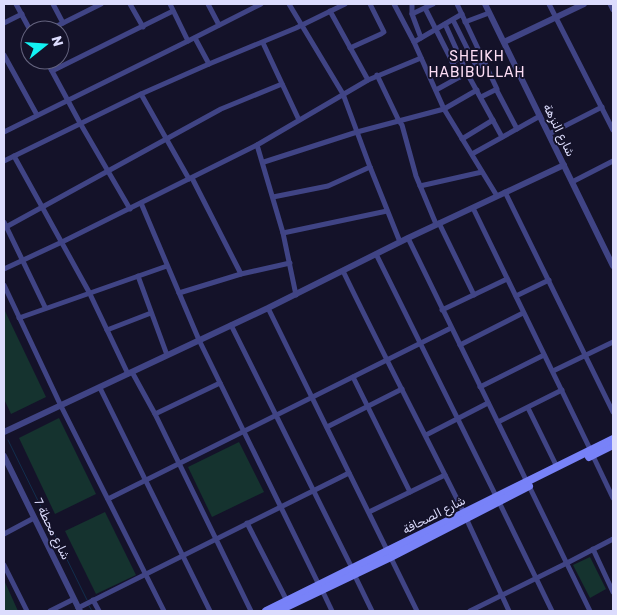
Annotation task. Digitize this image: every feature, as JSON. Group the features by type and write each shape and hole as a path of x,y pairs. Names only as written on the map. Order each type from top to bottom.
{"main road":[{"name":"شارع الصحافة","path":"278,611 321,587 592,453 613,439"},
{"name":"شارع الصحافة","path":"528,484 557,467 613,445"},
{"name":"شارع الصحافة","path":"266,611 289,606"}],"street":[{"path":"16,4 25,20"},
{"path":"53,4 61,20"},
{"path":"68,20 91,6 101,4"},
{"path":"131,4 142,27"},
{"path":"170,4 188,42"},
{"path":"208,4 219,25"},
{"path":"4,132 188,42 249,6 261,4"},
{"path":"289,4 343,94 400,242"},
{"path":"4,161 142,94 262,43 346,4"},
{"path":"350,48 384,32 370,4"},
{"path":"394,4 422,58 444,109 497,196"},
{"path":"412,4 412,14 420,38"},
{"path":"412,14 432,4"},
{"path":"457,4 496,89 517,128"},
{"name":"شارع النزهة","path":"485,4 613,266"},
{"path":"549,4 613,130"},
{"path":"504,42 584,4"},
{"path":"610,4 613,10"},
{"path":"425,8 460,77"},
{"path":"130,208 80,124 52,71 173,11"},
{"path":"330,11 368,80"},
{"path":"465,22 489,13"},
{"path":"4,23 22,14"},
{"path":"414,42 462,14"},
{"path":"453,20 477,68"},
{"path":"445,24 467,73 502,137"},
{"path":"195,38 209,64"},
{"path":"262,43 299,120"},
{"path":"452,62 479,50"},
{"path":"4,55 37,115"},
{"path":"4,269 257,145 377,75 422,58"},
{"path":"436,90 485,63"},
{"path":"377,75 405,132 420,186 437,224 474,295"},
{"path":"45,307 5,224 43,207 237,101 282,84"},
{"path":"481,97 496,89"},
{"path":"264,162 357,132 444,109 477,90"},
{"path":"142,94 242,274"},
{"path":"548,134 602,107"},
{"path":"472,154 540,116"},
{"path":"462,140 493,120"},
{"path":"257,145 264,162 283,233 296,295"},
{"path":"14,156 89,292 130,373 155,414 251,611"},
{"path":"572,182 613,161"},
{"path":"4,432 296,295 408,238 564,165"},
{"path":"273,196 328,186 370,167"},
{"path":"420,186 482,172"},
{"path":"505,192 613,412"},
{"path":"141,203 167,266 220,383 332,611"},
{"path":"473,208 613,498"},
{"path":"283,233 387,211"},
{"path":"408,238 590,611"},
{"path":"376,254 552,611"},
{"path":"179,293 242,274 290,264"},
{"path":"19,318 45,307 167,266"},
{"path":"343,271 386,360 426,435 510,611"},
{"path":"138,276 167,355"},
{"path":"442,310 507,278"},
{"path":"516,296 549,280"},
{"path":"4,285 61,406 164,611"},
{"path":"268,308 417,611"},
{"path":"107,330 152,313"},
{"path":"460,345 523,313"},
{"path":"231,325 277,414 372,611"},
{"path":"108,499 451,328"},
{"path":"553,371 613,342"},
{"path":"480,387 544,355"},
{"path":"353,377 410,492"},
{"path":"155,414 220,383"},
{"path":"100,388 210,611"},
{"path":"327,427 402,389"},
{"path":"498,422 562,390"},
{"path":"426,435 488,403"},
{"path":"528,408 557,467"},
{"name":"شارع محطة 7","path":"4,456 79,609"},
{"path":"79,609 182,555 349,473"},
{"path":"369,512 445,475"},
{"path":"4,534 34,518"},
{"path":"247,523 289,606"},
{"path":"470,611 613,539"},
{"path":"592,549 613,592"},
{"path":"4,565 26,611"},
{"path":"50,611 74,599"},
{"path":"93,600 99,611"}],"green space":[{"path":"4,309 46,397 11,414 4,399"},
{"path":"59,418 96,494 55,514 19,438"},
{"path":"239,442 264,492 212,517 188,467"},
{"path":"105,512 136,575 96,594 65,531"},
{"path":"590,557 606,589 590,598 573,565"},
{"path":"4,580 18,611 4,611"}],"waterway":[{"path":"8,440 87,600"},
{"path":"88,604 92,611"}],"district":[{"name":"SHEIKH HABIBULLAH","path":"477,64"}]}
